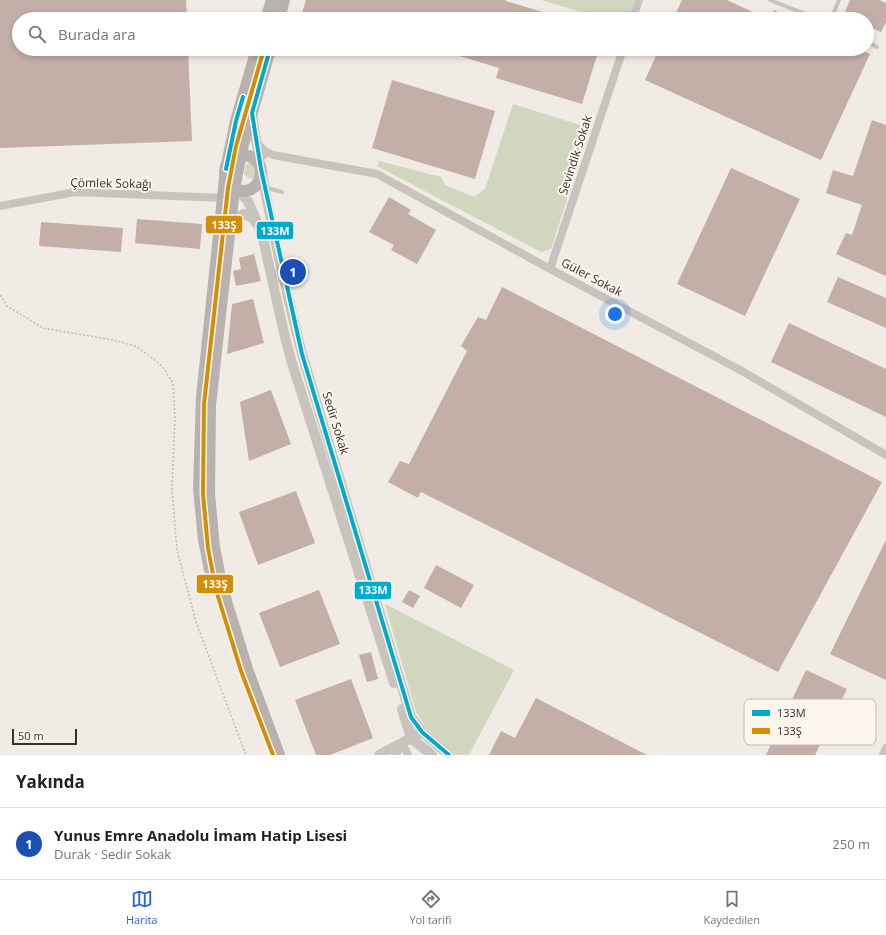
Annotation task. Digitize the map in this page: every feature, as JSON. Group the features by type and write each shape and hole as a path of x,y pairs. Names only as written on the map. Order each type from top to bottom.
{"main road":[{"path":"268,12 272,0"},
{"path":"281,12 284,0"},
{"path":"255,56 236,121 226,169 228,236 210,405 209,485 211,524 217,565 231,619 247,669 279,755"},
{"path":"241,191 242,156 268,56"},
{"path":"227,200 241,191 254,188 260,179 260,169 258,164 249,157 242,156 231,161 226,169 227,180 241,191"},
{"path":"227,200 202,397 199,482 201,516 208,561 219,607 243,681 272,755"}],"street":[{"path":"634,12 638,0"},
{"name":"Sevindik Sokak","path":"550,269 620,56"},
{"name":"Sedir Sokak","path":"252,113 260,169 302,354 411,717 422,732 449,755"},
{"path":"256,139 265,152 273,155"},
{"path":"260,169 262,162 266,158 273,155"},
{"name":"Güler Sokak","path":"242,156 273,155 377,174 550,269 742,371 886,455"},
{"path":"241,191 248,200 262,234 291,360 407,740 408,755"},
{"name":"Çömlek Sokağı","path":"0,206 75,192 227,200"},
{"path":"228,236 232,222 235,218 244,214 252,217 262,234"},
{"path":"379,755 422,732"},
{"path":"396,755 407,740"},
{"path":"407,740 432,755"},
{"path":"883,755 886,748"}],"lane":[{"path":"770,0 800,12"},
{"path":"834,12 839,0"},
{"path":"241,191 264,187 282,192"}],"path":[{"path":"0,295 7,306 43,328 113,340 135,346 162,366 173,382 176,416 172,489 177,550 196,622 246,755"}],"green space":[{"path":"541,0 634,0 630,12 581,12"},
{"path":"513,104 590,128 551,249 541,252 377,166 379,161 441,177 445,185 474,197 485,189"},
{"path":"250,163 255,164 257,176 253,179 248,178 244,174 246,165"},
{"path":"385,604 514,670 469,755 456,755 426,728 416,712"}],"building":[{"path":"0,0 186,0 187,12 12,12 12,56 188,56 192,141 0,148"},
{"path":"306,0 506,0 542,12 302,12"},
{"path":"682,0 727,0 753,12 676,12"},
{"path":"850,0 879,0 886,3 886,22 881,32 874,29 874,12 845,12"},
{"path":"459,56 597,56 582,104 496,78 499,68"},
{"path":"656,56 869,56 821,160 645,80"},
{"path":"392,80 495,111 475,179 372,148"},
{"path":"872,120 886,125 886,276 836,254 846,233 852,235 862,205 826,193 833,170 853,176"},
{"path":"731,168 800,199 745,316 677,284"},
{"path":"389,197 411,210 408,214 436,230 417,264 391,250 394,245 369,232"},
{"path":"137,219 202,224 200,249 135,243"},
{"path":"41,222 123,228 121,252 39,246"},
{"path":"254,254 261,281 236,286 233,271 241,269 239,258"},
{"path":"838,277 886,298 886,328 827,302"},
{"path":"502,287 882,482 778,672 421,492 418,498 388,482 400,461 409,464 467,351 461,346 478,317 486,320"},
{"path":"253,299 264,343 227,354 232,304"},
{"path":"789,323 886,369 886,417 771,362"},
{"path":"271,390 291,444 249,461 240,402"},
{"path":"296,491 315,543 258,565 239,512"},
{"path":"886,540 886,680 830,654"},
{"path":"436,565 474,585 461,608 424,588"},
{"path":"319,590 340,644 280,667 259,613"},
{"path":"409,590 420,596 413,608 402,602"},
{"path":"371,652 378,679 367,682 359,655"},
{"path":"806,670 847,689 842,699 792,699"},
{"path":"351,679 373,738 330,755 316,755 295,700"},
{"path":"536,698 647,755 489,755 501,731 515,738"},
{"path":"771,745 820,745 815,755 766,755"}],"transit line":[{"name":"133Ş","path":"262,56 236,146 228,188 204,404 203,494 208,548 216,590 241,671 273,755"},
{"name":"133M","path":"268,56 252,113 261,169 302,354 411,717 422,732 449,755"},
{"name":"133M","path":"226,169 236,121 243,97"}],"place":[{"name":"Yunus Emre Anadolu İmam Hatip Lisesi","path":"293,272"}]}
